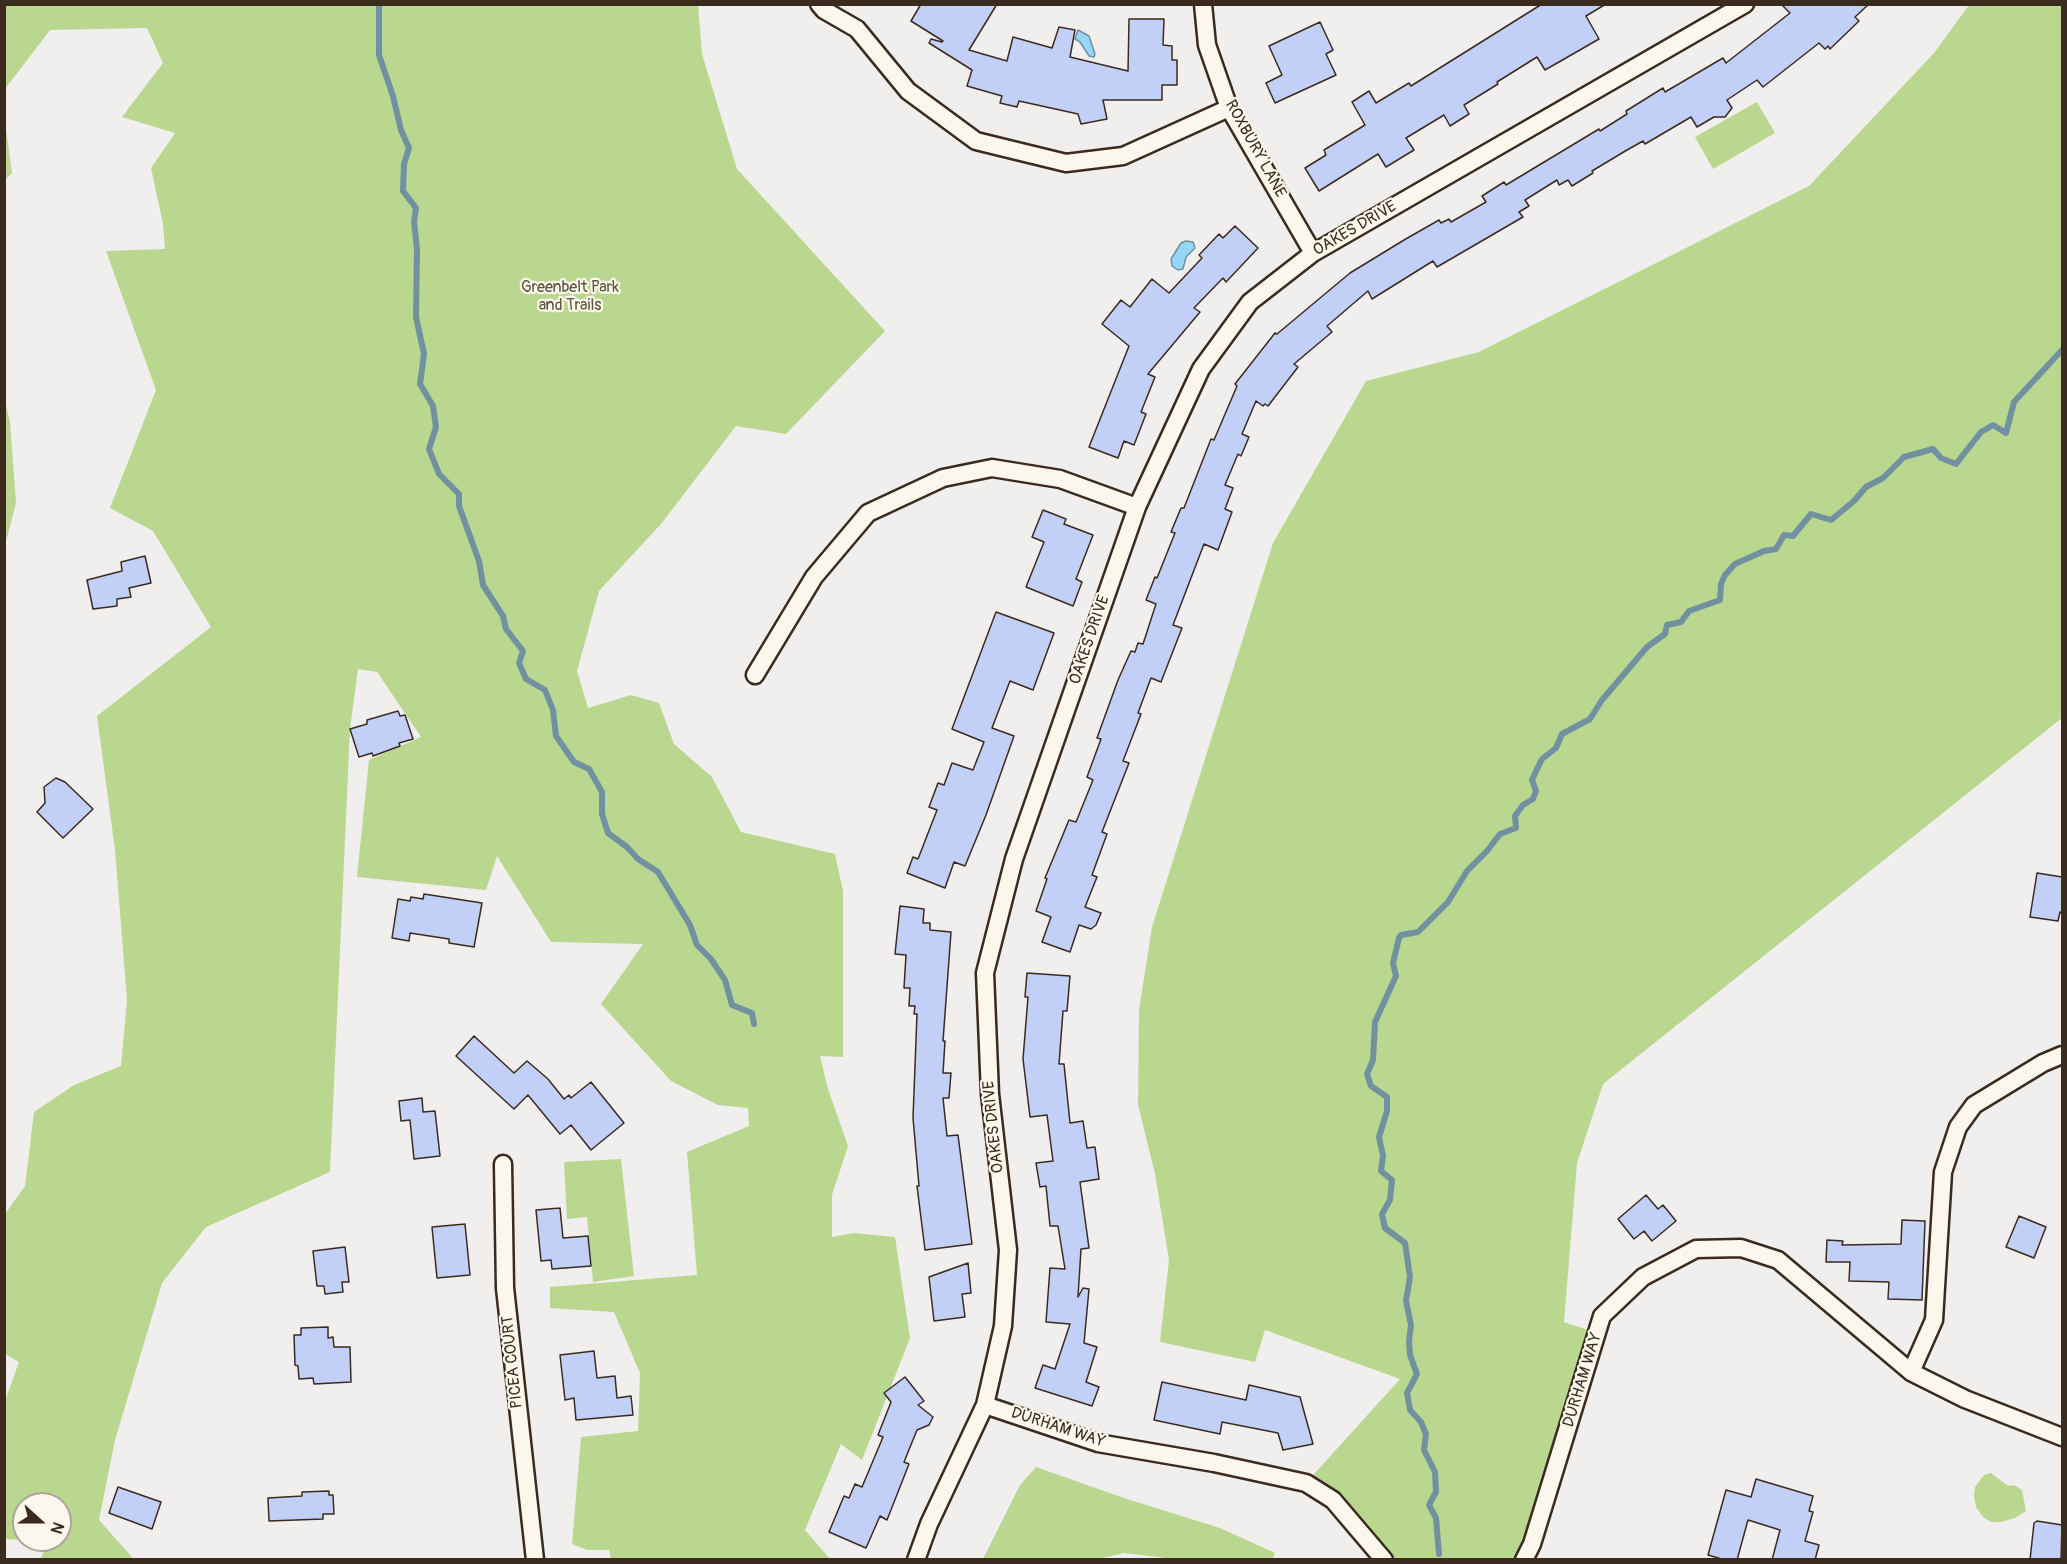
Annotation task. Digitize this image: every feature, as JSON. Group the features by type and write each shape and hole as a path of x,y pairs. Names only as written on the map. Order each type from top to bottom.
{"street":[{"path":"819,4 824,10 857,29 908,91 976,141 1066,163 1123,156 1229,108"},
{"name":"ROXBURY LANE","path":"1203,4 1207,45 1229,108 1313,253"},
{"name":"OAKES DRIVE","path":"916,1560 929,1524 985,1405 1003,1326 1008,1250 990,1094 985,973 1014,859 1137,507 1201,369 1250,302 1313,253 1745,4"},
{"path":"755,675 814,577 868,513 943,478 992,468 1060,478 1137,507"},
{"path":"1911,1372 1934,1320 1944,1172 1959,1127 1974,1105 2062,1055"},
{"name":"PICEA COURT","path":"502,1164 505,1288 535,1560"},
{"name":"DURHAM WAY","path":"1524,1560 1532,1544 1602,1316 1643,1277 1696,1249 1741,1248 1778,1260 1911,1372 1965,1399 2062,1437"},
{"name":"DURHAM WAY","path":"985,1405 1098,1443 1214,1463 1306,1483 1334,1500 1384,1560"}],"green space":[{"name":"Greenbelt Park and Trails","path":"5,5 698,5 702,54 737,169 885,331 786,434 736,426 661,524 599,591 577,671 588,708 631,695 659,703 674,744 712,777 741,832 835,854 843,891 843,1057 820,1056 828,1089 848,1146 832,1195 832,1237 854,1233 895,1237 910,1338 862,1460 841,1444 805,1530 830,1559 611,1559 609,1550 587,1550 572,1544 581,1437 638,1431 640,1373 614,1312 550,1308 550,1287 697,1275 687,1152 749,1126 748,1108 718,1105 671,1081 601,1004 643,944 551,942 497,856 486,890 357,877 369,760 421,737 377,672 358,669 350,729 330,1172 206,1227 162,1283 115,1440 99,1520 132,1557 131,1559 41,1559 43,1552 72,1552 72,1492 12,1492 12,1539 5,1539 5,1401 19,1362 5,1354 5,1214 25,1186 34,1112 74,1085 121,1066 127,1000 115,850 97,716 211,627 153,531 110,508 156,390 106,251 165,249 163,224 151,168 175,133 122,117 163,63 147,28 50,30 5,89"},
{"path":"1969,5 2062,5 2062,718 1603,1084 1577,1163 1564,1322 1591,1331 1524,1559 1384,1559 1306,1483 1400,1379 1265,1330 1255,1362 1160,1342 1169,1260 1155,1174 1138,1105 1139,1010 1152,927 1273,543 1366,381 1479,352 1809,186 1934,53"},
{"path":"1757,102 1775,133 1713,169 1695,137"},
{"path":"4,113 12,173 5,180 4,180"},
{"path":"4,396 10,422 16,503 5,545"},
{"path":"621,1159 634,1276 593,1282 587,1217 567,1219 564,1162"},
{"path":"1036,1467 1220,1528 1275,1553 1272,1560 1183,1560 1124,1553 1094,1560 983,1559 1020,1485"},
{"path":"1991,1473 2008,1486 2014,1485 2022,1490 2026,1511 2015,1518 2001,1522 1991,1522 1983,1517 1976,1507 1975,1487 1984,1475"}],"water":[{"path":"1078,30 1089,36 1094,57 1089,56 1080,42 1075,39"},
{"path":"1193,242 1195,248 1186,257 1183,269 1178,270 1172,266 1171,259 1181,243"}],"building":[{"path":"921,4 997,4 969,50 1007,61 1013,37 1052,48 1059,27 1075,30 1070,57 1128,71 1129,19 1164,19 1163,45 1172,46 1172,60 1177,60 1177,85 1162,85 1162,100 1103,100 1107,119 1081,124 1078,114 1019,101 1017,107 1000,103 1002,96 967,86 972,70 929,43 931,39 943,41 911,21"},
{"path":"1542,4 1606,4 1586,16 1599,39 1545,70 1537,57 1464,105 1469,114 1450,126 1444,115 1406,138 1414,150 1386,167 1378,154 1319,191 1305,168 1326,155 1324,150 1365,125 1352,102 1369,91 1376,103 1409,83 1411,86"},
{"path":"1781,4 1869,4 1855,17 1859,21 1830,49 1828,46 1825,49 1819,43 1763,87 1757,80 1727,100 1732,108 1725,117 1714,117 1697,127 1691,117 1645,144 1643,141 1627,150 1572,186 1568,180 1559,185 1557,180 1525,200 1529,206 1519,212 1523,217 1437,267 1433,261 1372,299 1368,291 1327,326 1332,332 1294,364 1298,367 1268,406 1265,404 1263,406 1256,401 1242,434 1249,437 1241,456 1238,454 1225,485 1233,488 1225,509 1232,512 1218,550 1204,544 1173,625 1182,628 1161,682 1151,678 1138,713 1141,714 1123,761 1129,763 1102,832 1107,834 1092,875 1097,877 1085,907 1101,913 1096,925 1091,929 1079,925 1070,952 1042,942 1051,917 1036,911 1047,879 1045,878 1069,820 1076,822 1093,780 1087,777 1101,739 1097,738 1118,680 1131,651 1135,652 1138,643 1143,644 1156,604 1146,600 1175,533 1171,532 1181,508 1184,508 1211,439 1214,440 1237,386 1235,384 1275,333 1277,334 1350,273 1404,240 1439,220 1441,223 1449,219 1451,222 1486,202 1482,196 1504,182 1506,185 1599,129 1600,131 1627,114 1626,111 1663,88 1665,92 1723,58 1726,63 1790,13"},
{"path":"1320,22 1333,50 1326,54 1336,75 1275,103 1266,83 1282,75 1269,46"},
{"path":"1235,226 1258,248 1226,282 1223,278 1194,308 1200,312 1148,374 1155,377 1141,412 1146,414 1134,445 1124,441 1118,458 1089,447 1129,346 1102,324 1121,300 1130,307 1152,279 1169,293 1202,258 1199,255 1219,234 1223,238"},
{"path":"1043,510 1066,519 1064,524 1093,535 1076,579 1082,582 1073,606 1026,587 1044,542 1032,537"},
{"path":"145,556 151,583 129,588 131,597 117,599 117,606 93,609 87,580 122,571 121,562"},
{"path":"996,612 1054,633 1033,690 1010,681 992,728 1014,736 965,866 954,862 945,888 907,873 913,857 918,859 937,810 929,807 938,783 944,785 952,763 973,770 984,742 952,729"},
{"path":"398,711 400,716 405,715 413,739 373,756 372,753 359,757 350,729 367,724 367,720"},
{"path":"56,778 65,782 93,809 63,838 37,812 45,803 44,787"},
{"path":"2037,873 2062,877 2062,913 2060,912 2058,921 2030,917"},
{"path":"424,894 482,903 474,947 449,943 449,939 410,933 409,941 392,938 398,899 410,901 411,897 423,899"},
{"path":"900,906 924,909 923,923 930,923 930,930 951,932 943,1041 945,1041 943,1073 951,1073 949,1098 943,1098 947,1136 958,1135 972,1244 925,1250 917,1186 919,1186 913,1118 917,1014 914,1014 915,1006 909,1006 910,988 904,988 906,955 895,954"},
{"path":"1027,973 1070,976 1067,1011 1063,1011 1059,1064 1064,1064 1070,1123 1083,1121 1087,1148 1095,1147 1099,1179 1080,1182 1089,1248 1081,1249 1078,1297 1083,1288 1089,1289 1084,1343 1097,1347 1086,1382 1099,1387 1092,1406 1035,1388 1043,1365 1055,1369 1070,1324 1046,1322 1050,1268 1065,1269 1058,1226 1050,1226 1046,1186 1040,1187 1036,1163 1053,1161 1047,1115 1030,1117 1023,1059 1028,997 1025,997"},
{"path":"474,1036 514,1073 527,1061 548,1079 564,1099 569,1095 571,1098 591,1082 624,1123 591,1150 571,1125 560,1134 528,1095 514,1109 456,1056"},
{"path":"422,1098 423,1112 435,1111 440,1156 414,1159 410,1120 401,1121 399,1101"},
{"path":"1646,1195 1658,1209 1663,1205 1676,1221 1652,1241 1644,1231 1634,1239 1618,1219"},
{"path":"560,1208 563,1238 588,1236 591,1266 552,1269 551,1260 541,1261 536,1210"},
{"path":"2019,1216 2046,1227 2034,1258 2006,1247"},
{"path":"1902,1220 1925,1221 1922,1300 1888,1299 1889,1282 1849,1281 1850,1262 1826,1262 1827,1240 1843,1241 1842,1245 1901,1244"},
{"path":"465,1224 470,1275 437,1278 432,1227"},
{"path":"345,1247 349,1282 342,1282 343,1292 325,1294 324,1286 317,1286 313,1251"},
{"path":"968,1263 971,1293 962,1294 965,1317 934,1321 929,1277"},
{"path":"328,1327 328,1338 333,1337 334,1347 350,1347 351,1382 314,1384 313,1378 299,1379 298,1366 295,1365 294,1335 301,1335 301,1328"},
{"path":"594,1351 597,1378 615,1376 617,1398 631,1396 633,1415 576,1420 574,1398 565,1400 560,1355"},
{"path":"905,1377 924,1401 918,1405 933,1417 929,1425 917,1430 904,1462 909,1464 887,1520 880,1516 866,1548 829,1532 844,1496 849,1498 855,1484 862,1487 883,1437 878,1435 891,1402 884,1393"},
{"path":"1162,1382 1246,1400 1249,1385 1300,1397 1313,1444 1283,1450 1278,1433 1222,1422 1220,1434 1154,1420"},
{"path":"1756,1479 1813,1496 1809,1511 1813,1512 1805,1541 1819,1545 1815,1560 1772,1560 1780,1530 1748,1520 1737,1560 1725,1560 1708,1555 1726,1490 1751,1497"},
{"path":"118,1487 161,1502 152,1529 109,1513"},
{"path":"329,1491 329,1495 333,1495 334,1514 323,1514 323,1519 269,1521 268,1498 302,1496 302,1492"},
{"path":"2037,1521 2062,1525 2061,1560 2030,1560 2034,1523"}],"waterway":[{"path":"379,4 379,55 393,96 401,130 409,148 404,164 403,191 416,208 414,222 417,249 416,317 424,354 420,384 433,406 436,427 429,449 439,474 459,494 459,506 479,561 483,585 503,616 506,629 523,651 519,663 526,679 545,690 553,710 556,736 574,762 589,769 602,792 602,814 608,833 627,847 638,859 658,872 690,925 697,945 711,959 725,980 732,1005 752,1013 754,1024"},
{"path":"1439,1554 1436,1518 1429,1505 1436,1492 1435,1472 1424,1450 1426,1434 1421,1422 1410,1410 1407,1393 1417,1374 1410,1355 1411,1325 1406,1301 1410,1277 1405,1243 1385,1228 1382,1214 1390,1200 1392,1180 1381,1171 1383,1156 1379,1137 1387,1111 1387,1097 1371,1086 1367,1074 1373,1060 1375,1022 1396,976 1393,963 1399,938 1401,935 1418,932 1448,902 1467,871 1500,834 1516,828 1515,816 1523,805 1533,799 1536,791 1532,780 1537,769 1542,759 1556,748 1562,734 1590,719 1602,700 1647,647 1665,634 1667,625 1681,622 1689,611 1720,600 1721,584 1725,575 1735,564 1764,551 1776,549 1784,535 1793,536 1811,514 1831,520 1854,501 1866,487 1883,478 1904,457 1933,449 1941,458 1956,464 1981,432 1993,425 2006,433 2014,402 2062,350"}]}
